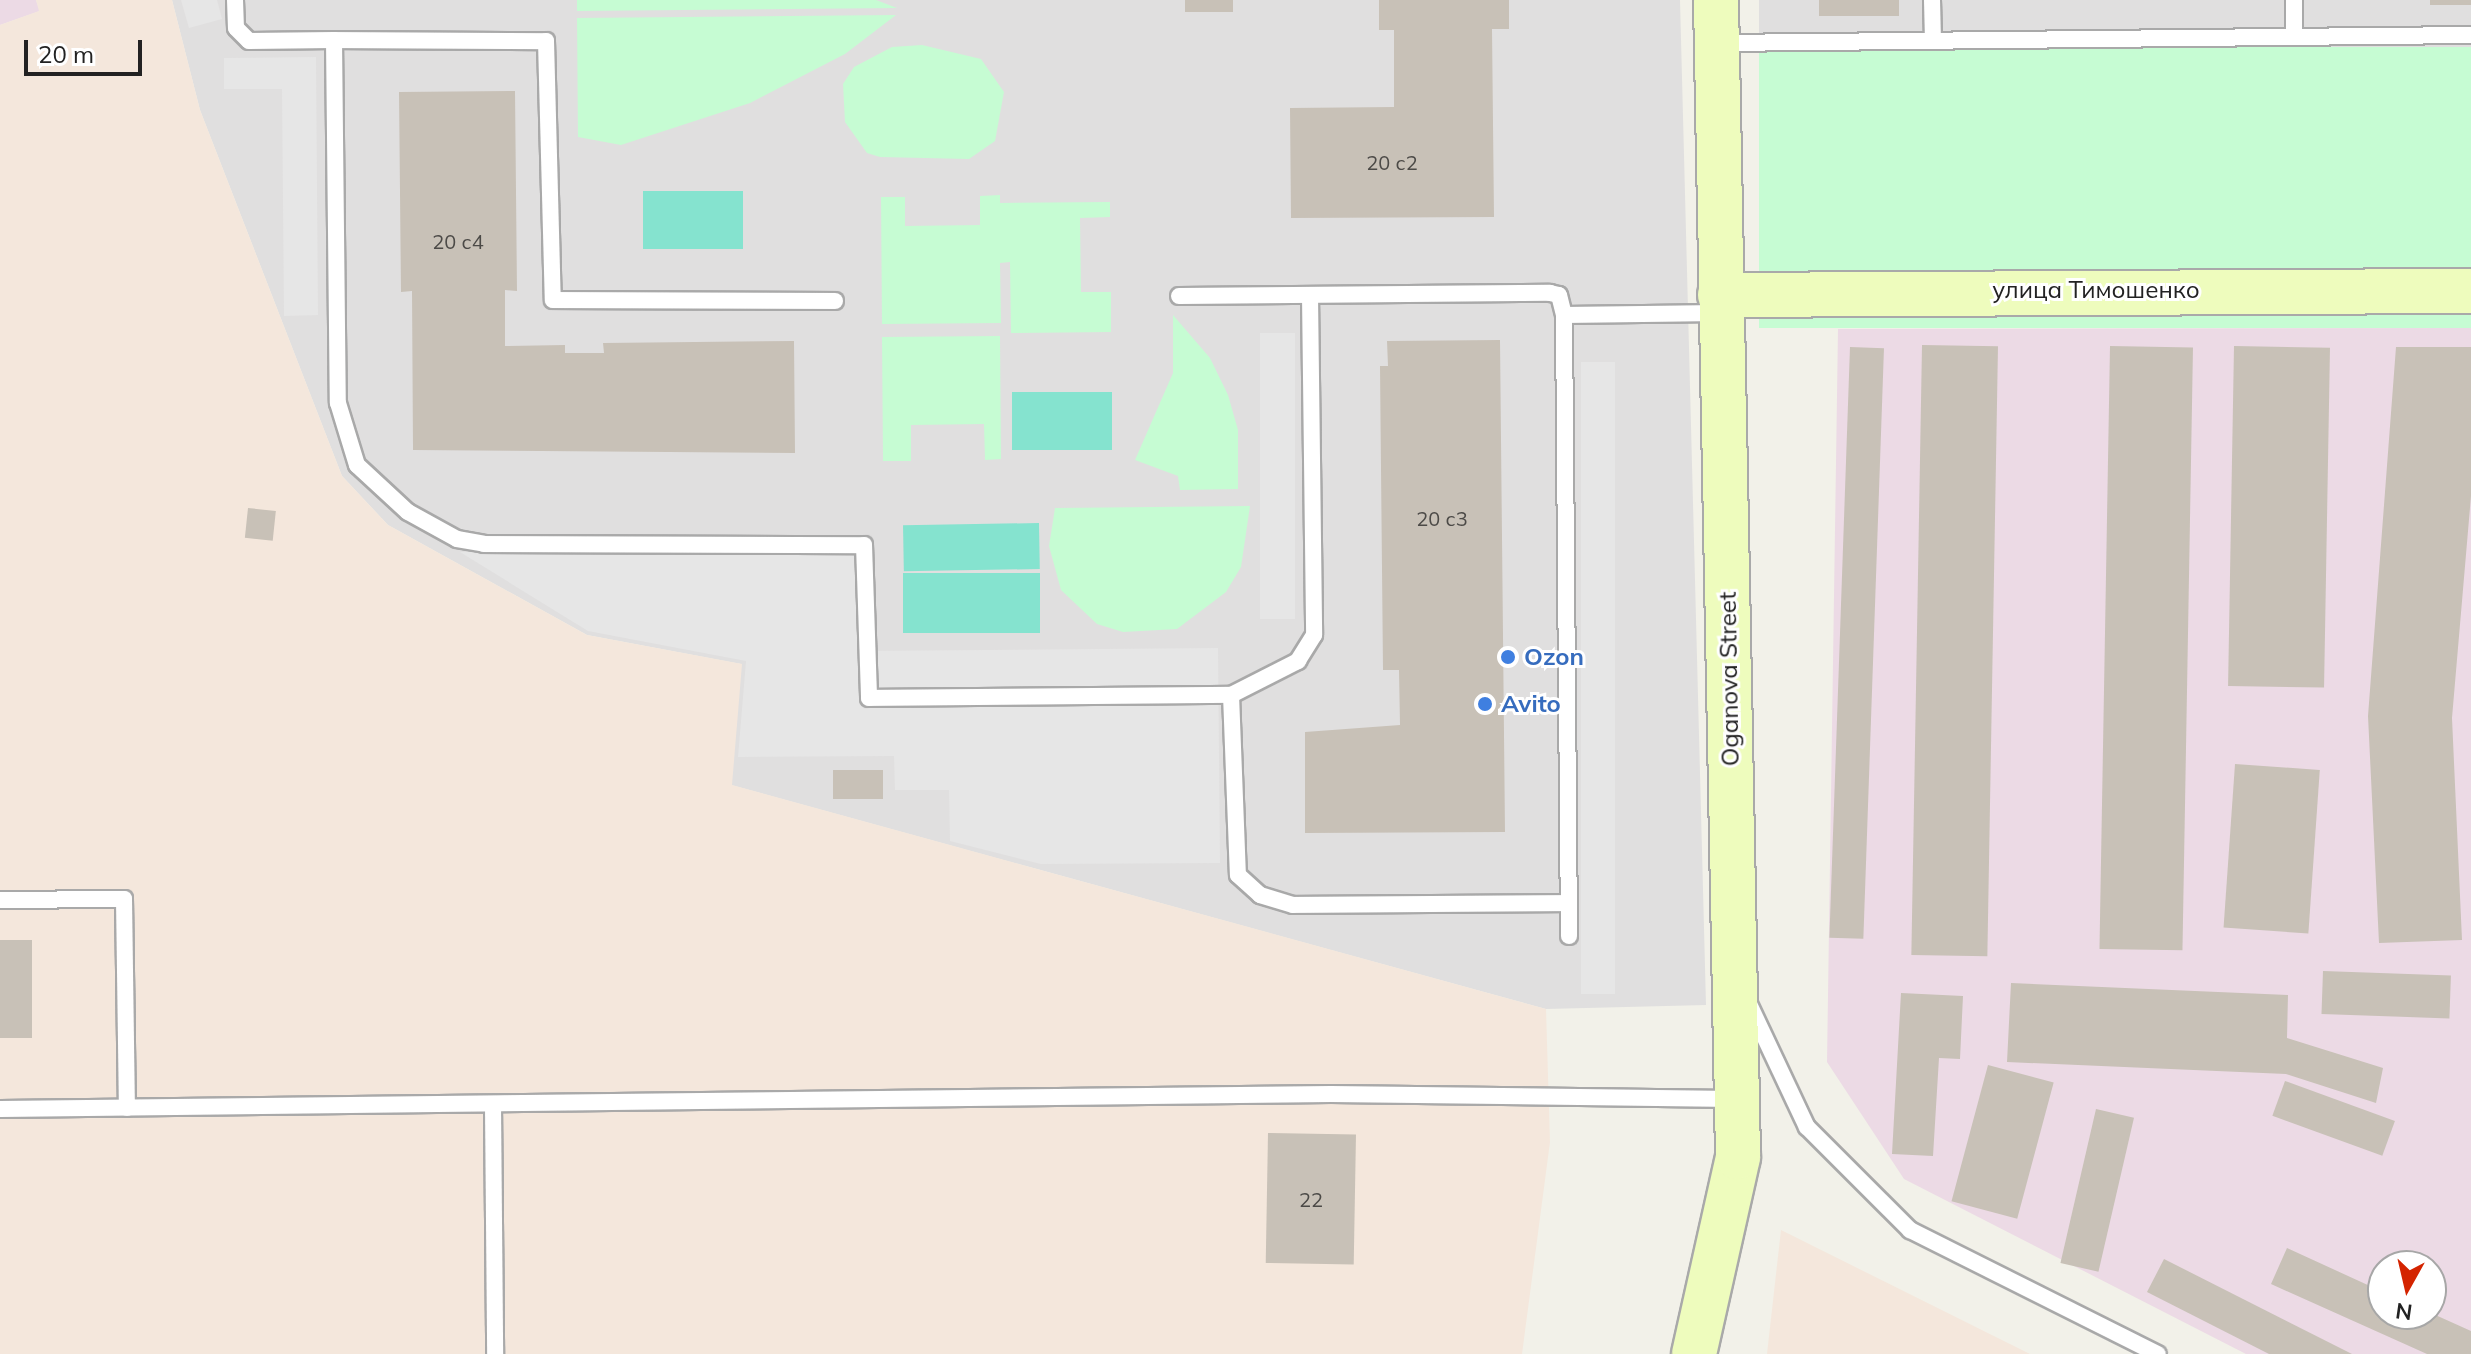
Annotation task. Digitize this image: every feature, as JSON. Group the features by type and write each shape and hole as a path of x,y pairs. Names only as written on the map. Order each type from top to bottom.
{"main road":[{"name":"Oganova Street","path":"1694,1354 1738,1157 1737,977 1720,304 1716,0"},
{"name":"улица Тимошенко","path":"1720,304 2471,291"}],"lane":[{"path":"235,0 236,28 249,41 546,41 553,300 835,301"},
{"path":"1932,0 1933,40"},
{"path":"2294,0 2294,37"},
{"path":"1717,43 2471,35"},
{"path":"334,40 338,403 344,436 378,492 429,527 484,544 864,545 869,698 1231,695 1298,661 1314,635 1310,295"},
{"path":"1179,296 1559,295 1564,315 1569,936"},
{"path":"1564,315 1720,304"},
{"path":"1231,695 1233,863 1260,895 1293,905 1569,903"},
{"path":"0,900 124,899 127,1108"},
{"path":"1737,977 1807,1127 1910,1230 2158,1354"},
{"path":"0,1109 493,1106 1331,1094 1738,1099"},
{"path":"493,1106 495,1354"}],"shaded area":[{"path":"0,0 36,0 40,11 0,25"},
{"path":"36,0 172,0 200,110 342,476 388,525 587,635 742,664 732,785 1546,1009 1550,1142 1522,1354 0,1354 0,25 39,11"},
{"path":"172,0 1680,0 1706,1005 1546,1009 731,785 741,664 587,635 388,525 342,476 200,110"},
{"path":"181,0 217,0 222,19 189,28"},
{"path":"1759,0 2471,0 2471,53 1759,53"},
{"path":"316,57 318,315 284,316 282,89 224,89 224,58"},
{"path":"643,191 743,191 743,249 643,249"},
{"path":"2471,328 2471,1354 2246,1354 1904,1179 1827,1062 1838,329"},
{"path":"1260,333 1295,333 1295,619 1260,619"},
{"path":"1581,362 1615,362 1615,994 1581,994"},
{"path":"1012,392 1112,392 1112,450 1012,450"},
{"path":"1039,523 1040,569 904,571 903,525"},
{"path":"857,548 859,651 1218,648 1220,863 1041,864 950,841 949,790 895,790 894,756 738,757 746,661 588,631 460,552"},
{"path":"903,573 1040,573 1040,633 903,633"},
{"path":"1781,1230 2030,1354 1767,1354"}],"green space":[{"path":"577,0 876,0 897,8 577,11"},
{"path":"896,15 845,54 750,103 621,145 578,137 577,18"},
{"path":"922,45 981,59 1004,92 995,141 969,159 880,157 867,153 845,122 843,84 854,67 892,47"},
{"path":"1759,47 2471,47 2471,328 1759,328"},
{"path":"1000,195 1000,203 1110,202 1110,217 1080,218 1081,292 1111,292 1111,332 1011,333 1010,262 1000,263 1001,323 882,324 881,197 905,197 905,226 980,225 980,196"},
{"path":"1173,315 1210,358 1228,395 1238,430 1238,489 1180,490 1178,476 1135,460 1173,373"},
{"path":"1000,336 1001,459 985,460 984,424 911,425 911,461 883,461 882,337"},
{"path":"1250,506 1241,567 1226,592 1177,629 1123,632 1097,624 1061,590 1049,546 1055,508"}],"building":[{"path":"1185,0 1233,0 1233,12 1185,12"},
{"path":"1379,0 1509,0 1509,29 1492,29 1494,217 1291,218 1290,108 1394,107 1394,30 1379,30"},
{"path":"1819,0 1899,0 1899,16 1819,16"},
{"path":"2430,0 2471,0 2471,5 2430,5"},
{"path":"515,91 517,291 505,290 505,346 565,345 565,353 604,353 603,343 794,341 795,453 413,450 412,291 401,292 399,92"},
{"path":"1500,340 1505,832 1305,833 1305,732 1400,725 1399,670 1383,670 1380,366 1388,366 1387,341"},
{"path":"1922,345 1998,346 1987,956 1911,955"},
{"path":"2110,346 2193,347 2182,950 2099,949"},
{"path":"2234,346 2330,348 2324,688 2228,686"},
{"path":"1850,347 1884,348 1863,939 1829,938"},
{"path":"2396,347 2471,347 2471,496 2452,718 2462,940 2379,943 2368,716"},
{"path":"248,508 276,511 273,541 245,538"},
{"path":"2235,764 2320,770 2308,934 2224,928"},
{"path":"833,770 883,770 883,799 833,799"},
{"path":"0,940 32,940 32,1038 0,1038"},
{"path":"2323,971 2451,975 2449,1018 2321,1014"},
{"path":"2011,983 2288,995 2287,1038 2383,1068 2376,1103 2286,1074 2007,1062"},
{"path":"1901,993 1963,996 1960,1059 1939,1058 1933,1156 1892,1154"},
{"path":"1988,1065 2054,1083 2017,1219 1952,1201"},
{"path":"2285,1081 2395,1121 2382,1156 2272,1116"},
{"path":"2096,1109 2134,1118 2098,1272 2060,1263"},
{"path":"1268,1133 1356,1135 1354,1265 1266,1263"},
{"path":"2287,1248 2367,1285 2367,1327 2271,1284"},
{"path":"2164,1259 2352,1354 2269,1354 2147,1292"},
{"path":"2447,1320 2471,1331 2471,1354 2427,1354 2374,1330 2447,1330"}],"place":[{"name":"Ozon","path":"1508,657"},
{"name":"Avito","path":"1485,704"}]}
